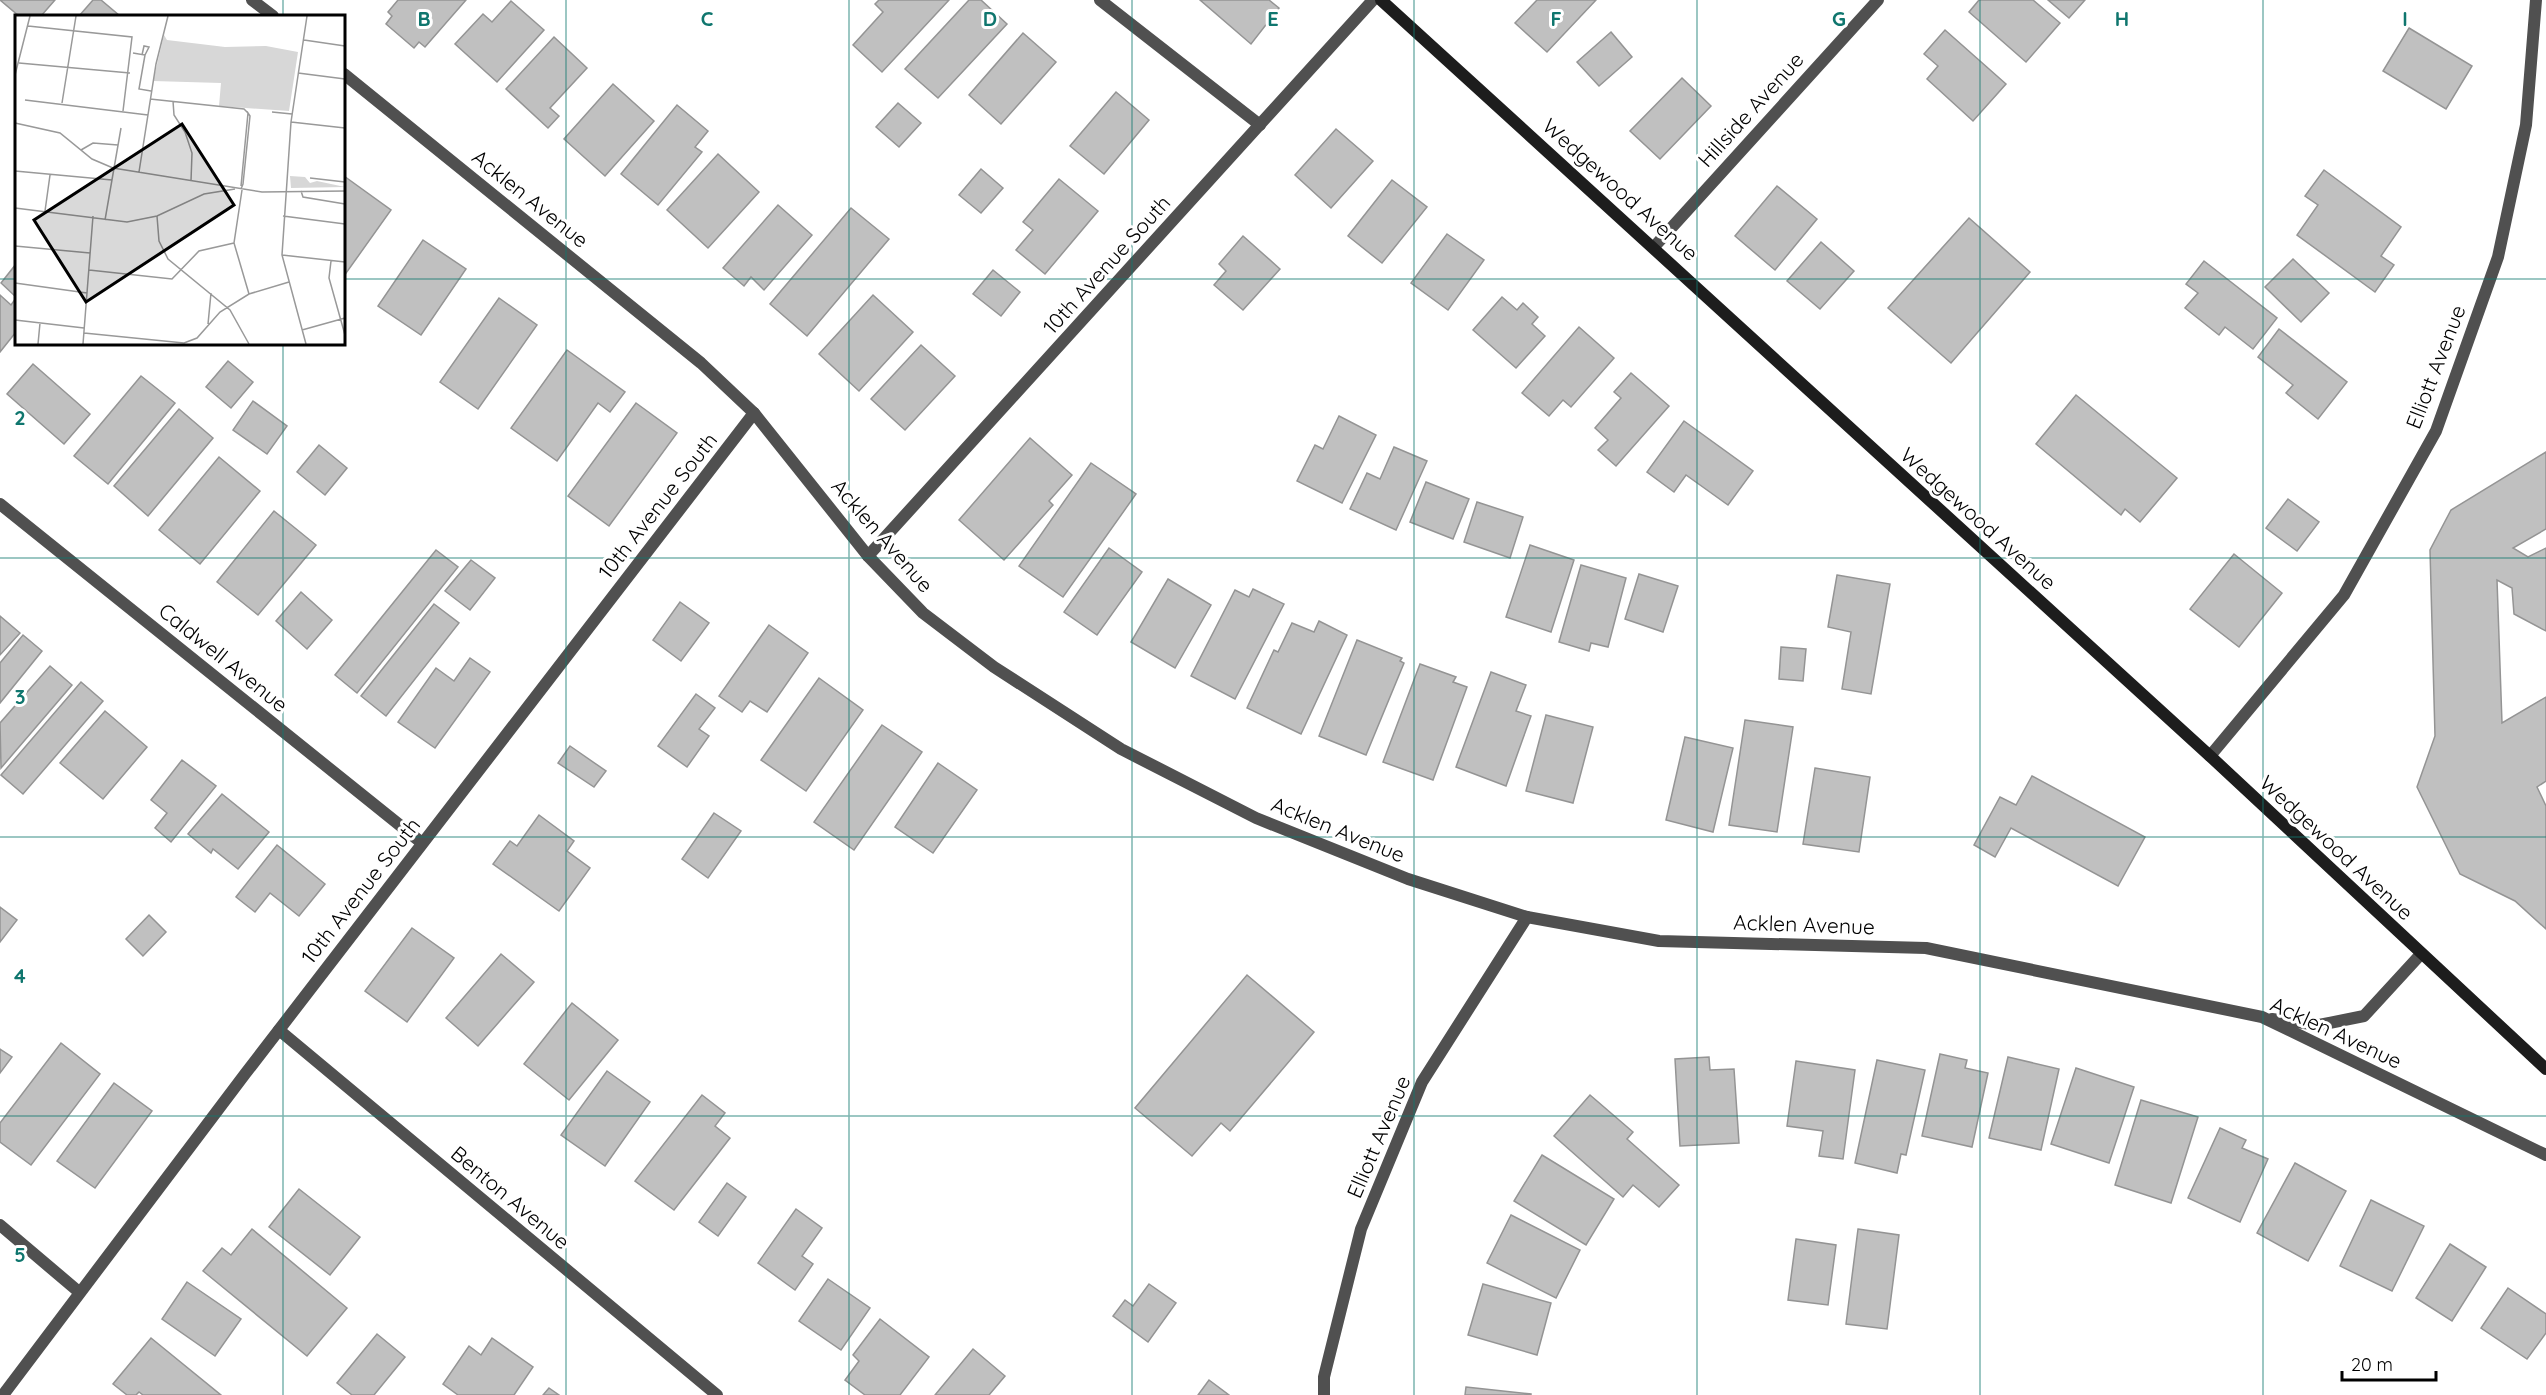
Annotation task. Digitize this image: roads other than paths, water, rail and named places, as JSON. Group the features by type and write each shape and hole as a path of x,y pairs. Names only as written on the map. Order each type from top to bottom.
{"main road":[{"name":"Wedgewood Avenue","path":"1381,0 2210,756 2546,1069"}],"street":[{"path":"252,0 272,15"},
{"path":"1100,0 1260,125"},
{"name":"10th Avenue South","path":"868,556 1373,0"},
{"name":"Hillside Avenue","path":"1654,247 1878,0"},
{"name":"Elliott Avenue","path":"2210,756 2344,595 2436,431 2498,257 2526,126 2536,0"},
{"name":"Acklen Avenue","path":"345,75 701,363 754,413 868,556 923,613 994,667 1121,749 1256,818 1408,879 1527,917 1659,941 1926,948 2262,1017 2546,1155"},
{"name":"10th Avenue South","path":"3,1395 422,843 754,413"},
{"name":"Caldwell Avenue","path":"0,504 422,843"},
{"name":"Elliott Avenue","path":"1324,1395 1324,1377 1361,1229 1422,1082 1527,917"},
{"path":"2262,1017 2319,1025 2364,1016 2421,954"},
{"name":"Benton Avenue","path":"279,1030 717,1395"},
{"path":"0,1225 79,1293"}]}
